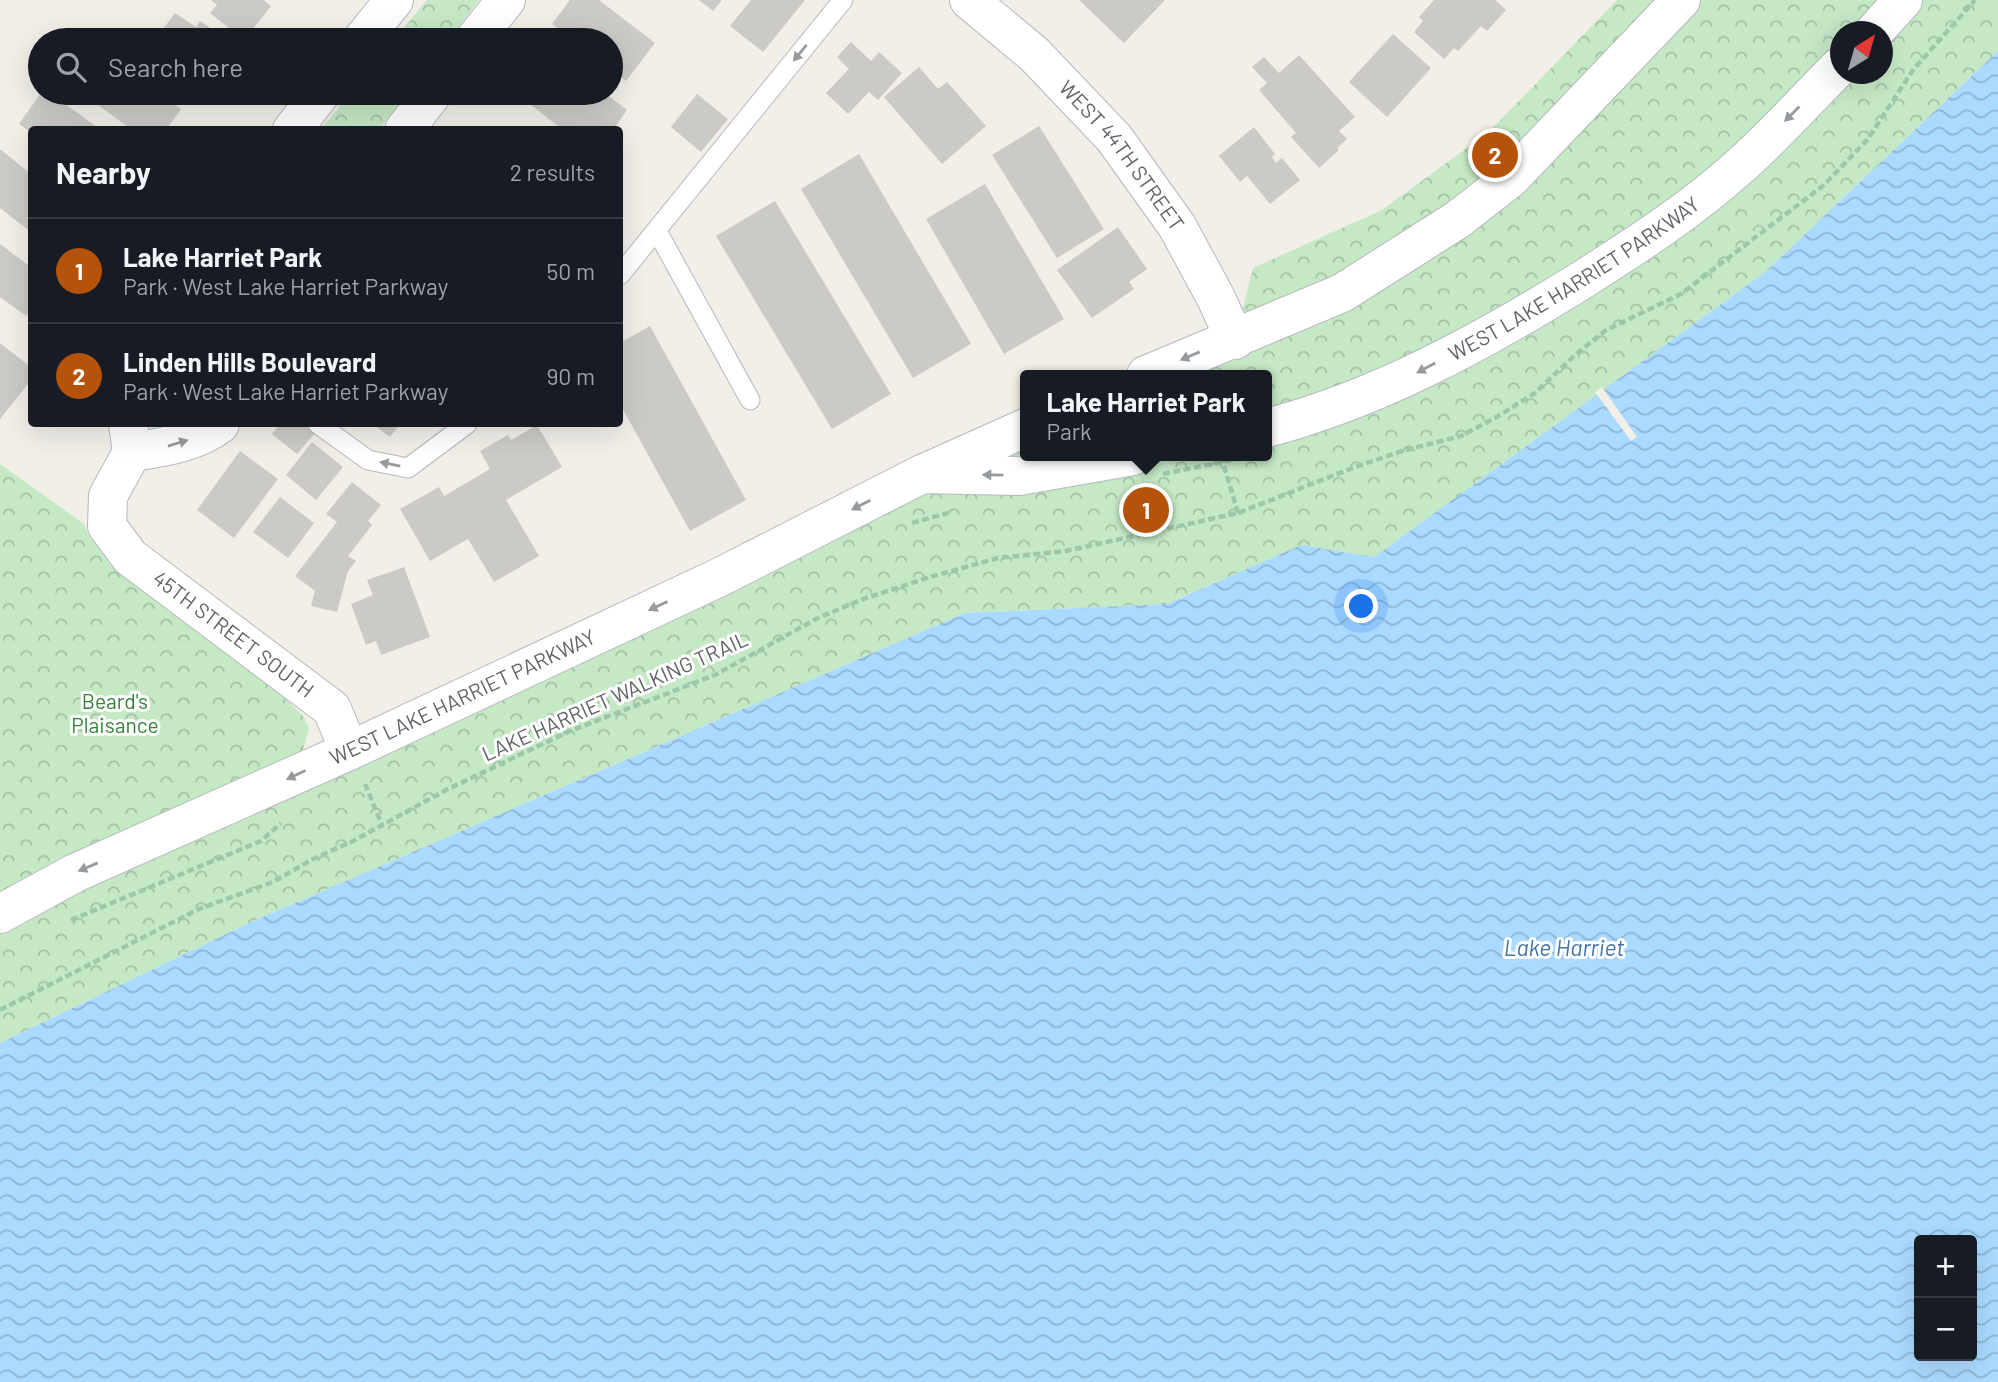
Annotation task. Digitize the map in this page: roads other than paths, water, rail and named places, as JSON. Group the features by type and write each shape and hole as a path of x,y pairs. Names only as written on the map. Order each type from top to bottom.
{"street":[{"path":"372,28 394,0"},
{"path":"484,28 506,0"},
{"name":"WEST 44TH STREET","path":"969,0 1034,54 1114,138 1177,226 1216,298 1235,340"},
{"path":"1884,21 1903,0"},
{"path":"1159,370 1342,293 1457,220 1511,178 1668,4"},
{"name":"WEST LAKE HARRIET PARKWAY","path":"1272,427 1410,377 1522,317 1639,244 1738,168 1830,76"},
{"path":"295,126 312,105"},
{"path":"407,126 424,105"},
{"path":"130,438 167,447 206,435 216,427"},
{"name":"WEST LAKE HARRIET PARKWAY","path":"0,914 75,873 356,766 922,474 1020,430"},
{"name":"45TH STREET SOUTH","path":"130,438 108,496 107,526 130,557 332,709 356,766"},
{"name":"WEST LAKE HARRIET PARKWAY","path":"922,474 1019,476 1104,461"}],"lane":[{"path":"623,271 843,0"},
{"path":"657,231 750,400"},
{"path":"322,427 368,460 408,468 463,427"}],"water":[{"name":"Lake Harriet","path":"1998,51 1998,1382 0,1382 0,1043 249,923 965,613 1167,604 1301,545 1374,557 1765,272"}],"place":[{"name":"Linden Hills Boulevard","path":"1495,155"},
{"name":"Lake Harriet Park","path":"1146,510"}],"park label":[{"name":"Beard's Plaisance","path":"115,714"}]}
